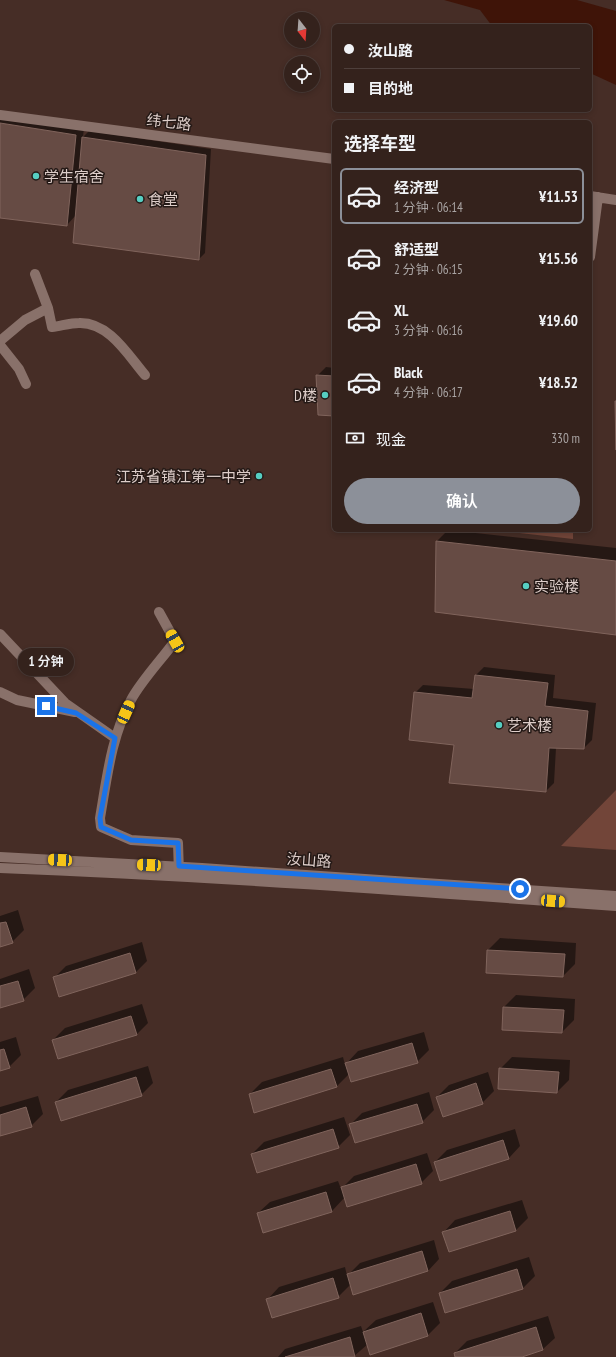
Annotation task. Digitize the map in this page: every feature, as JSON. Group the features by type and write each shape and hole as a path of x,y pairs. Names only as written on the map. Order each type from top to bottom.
{"street":[{"name":"纬七路","path":"0,115 332,159"},
{"path":"592,226 594,197 616,200"},
{"path":"35,274 48,308 52,327 80,322 100,327 113,338 145,375"},
{"path":"0,341 25,320 48,308"},
{"path":"0,345 19,369 26,384"},
{"path":"158,612 175,641 131,699 115,738 100,818 101,827 131,840 178,843 179,877"},
{"path":"0,634 52,691 76,713 115,738"},
{"path":"0,692 17,700 76,713"},
{"name":"汝山路","path":"0,856 179,866 616,896"},
{"name":"汝山路","path":"0,868 443,893 616,906"}],"shaded area":[{"path":"444,0 577,0 616,11 616,85 592,74 592,24 490,24 480,10"},
{"path":"510,532 573,532 573,539"},
{"path":"616,790 616,850 561,846"}],"building":[{"name":"学生宿舍","path":"0,123 76,135 67,226 0,218"},
{"name":"食堂","path":"82,137 206,155 199,260 73,243"},
{"name":"D楼","path":"316,375 332,376 332,416 318,415"},
{"path":"615,401 616,401 616,450"},
{"name":"实验楼","path":"436,541 616,561 616,635 435,612"},
{"name":"艺术楼","path":"475,675 548,683 545,706 588,711 584,749 549,748 546,792 449,783 454,745 409,740 414,692 472,698"},
{"path":"6,922 13,943 0,947 0,923"},
{"path":"487,950 565,954 563,977 486,973"},
{"path":"130,953 136,973 59,997 53,977"},
{"path":"18,981 24,1001 0,1008 0,986"},
{"path":"503,1007 564,1010 562,1033 502,1030"},
{"path":"131,1016 137,1035 58,1059 52,1040"},
{"path":"412,1043 418,1063 351,1082 345,1063"},
{"path":"4,1049 10,1068 0,1071 0,1050"},
{"path":"499,1068 559,1072 557,1093 498,1089"},
{"path":"331,1069 337,1087 254,1113 249,1094"},
{"path":"136,1077 142,1096 61,1121 55,1102"},
{"path":"476,1083 483,1104 443,1117 436,1097"},
{"path":"417,1104 423,1123 355,1143 349,1124"},
{"path":"26,1107 32,1127 0,1136 0,1115"},
{"path":"333,1129 339,1148 257,1173 251,1154"},
{"path":"503,1140 509,1159 440,1181 434,1162"},
{"path":"416,1164 422,1184 347,1207 341,1187"},
{"path":"326,1192 332,1212 263,1233 257,1213"},
{"path":"510,1211 516,1231 449,1252 442,1232"},
{"path":"422,1251 428,1271 353,1295 347,1274"},
{"path":"517,1269 523,1289 445,1313 439,1293"},
{"path":"333,1278 339,1298 272,1318 266,1299"},
{"path":"421,1313 428,1336 370,1355 363,1332"},
{"path":"536,1327 543,1350 522,1357 455,1357 454,1353"},
{"path":"350,1337 355,1357 285,1357"}],"place":[{"name":"学生宿舍","path":"36,176"},
{"name":"食堂","path":"140,199"},
{"name":"D楼","path":"325,395"},
{"name":"江苏省镇江第一中学","path":"259,476"},
{"name":"实验楼","path":"526,586"},
{"name":"艺术楼","path":"499,725"}],"route":[{"path":"46,706 76,713 115,738 112,744 100,818 101,827 131,840 178,843 179,866 520,889"}]}
